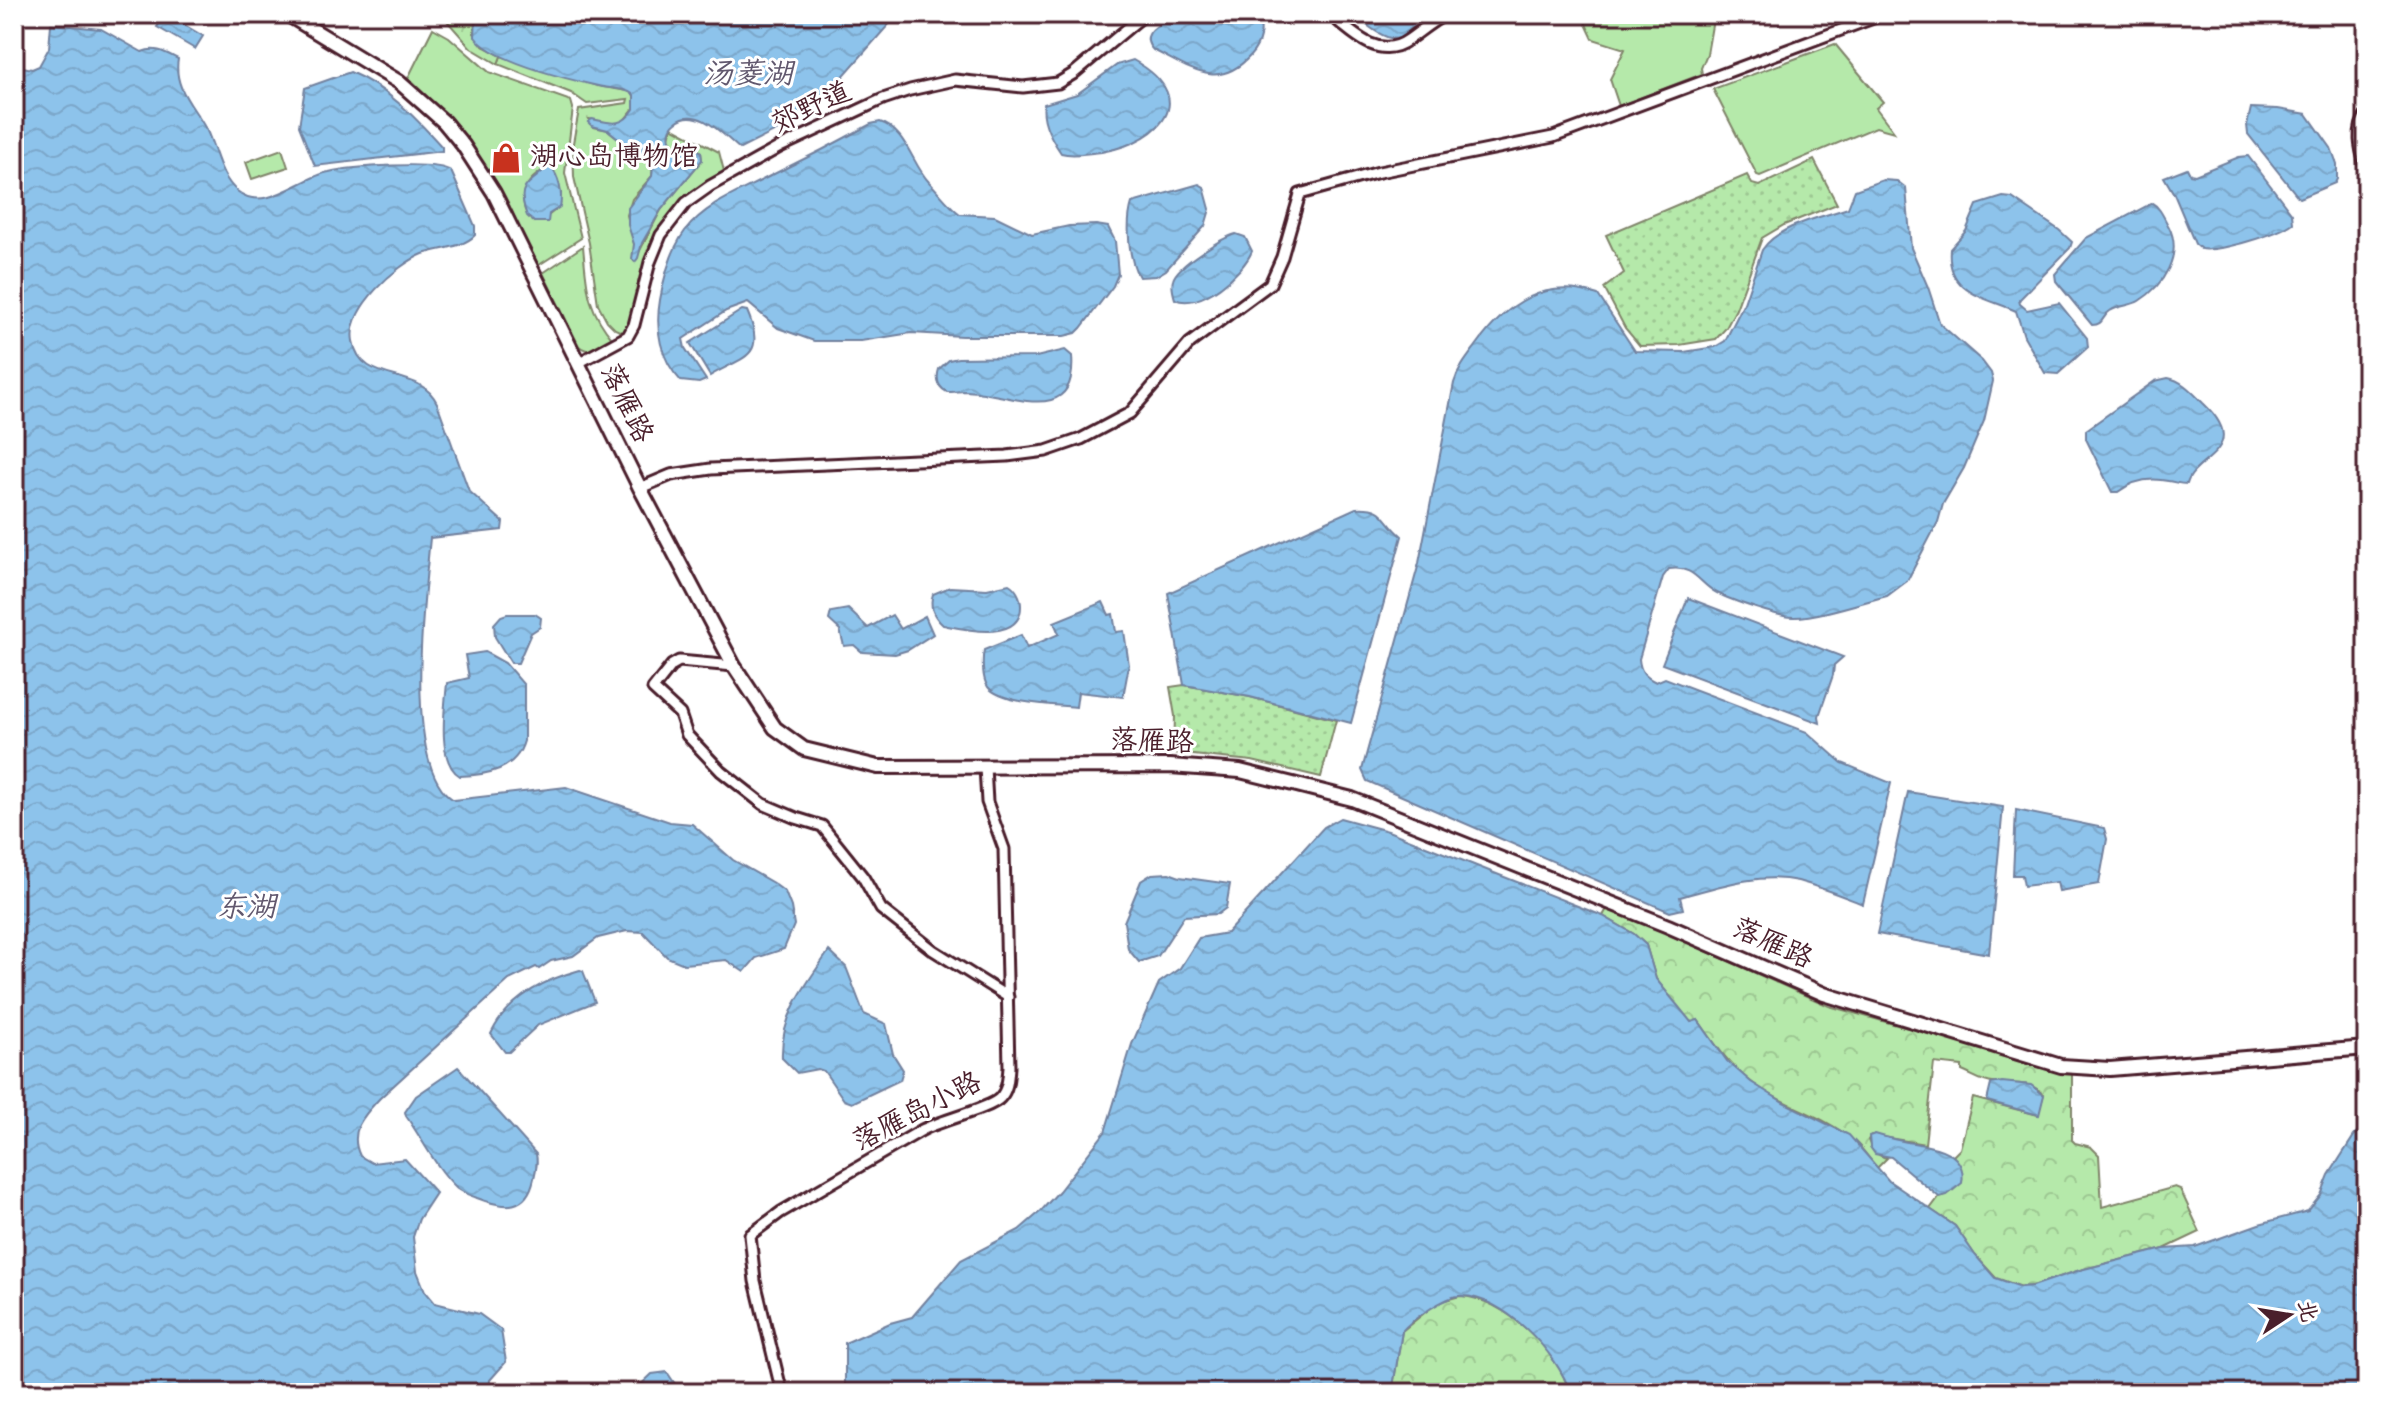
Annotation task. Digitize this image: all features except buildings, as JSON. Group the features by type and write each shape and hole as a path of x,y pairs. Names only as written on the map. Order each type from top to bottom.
{"street":[{"name":"落雁路","path":"287,14 399,82 444,122 463,145 494,193 640,488 734,666 775,728 804,749 878,767 1081,765 1240,771 1352,799 1668,926 1824,994 2061,1066 2110,1069 2367,1048"},
{"name":"郊野道","path":"578,363 628,336 661,235 686,203 710,186 780,147 883,99 910,90 955,80 1023,87 1058,83 1084,66 1145,14"},
{"path":"1330,14 1359,39 1388,48 1407,41 1446,14"},
{"path":"640,488 662,478 711,469 1007,456 1046,451 1081,439 1130,413 1190,343 1270,284 1282,257 1300,194 1379,172 1553,137 1884,14"},
{"path":"2367,114 2362,121 2360,137 2367,172"},
{"path":"2367,349 2361,373 2367,402"},
{"path":"734,666 679,661 672,665 653,689 680,714 687,735 721,771 763,804 822,826 863,877 881,909 933,950 1008,997"},
{"name":"落雁岛小路","path":"782,1393 755,1281 750,1235 781,1212 922,1130 1000,1099 1008,1082 1004,849 987,802 985,767"}],"green space":[{"path":"441,14 476,14 474,33 483,46 501,56 498,64 471,48"},
{"path":"1593,14 1714,14 1702,74 1619,106 1610,79 1625,49 1593,39 1585,22"},
{"path":"433,28 449,37 489,72 571,101 573,108 565,173 581,238 539,265 503,193 482,161 447,118 408,78","holes":["547,166 554,171 561,193 559,207 534,222 524,208 525,190"]},
{"path":"1835,44 1883,102 1876,108 1894,132 1876,127 1757,175 1713,89"},
{"path":"501,56 634,95 635,107 622,123 589,119 594,127 608,130 653,166 652,176 632,199 627,215 634,244 634,262 661,210 702,160 701,152 693,145 677,148 672,145 669,137 672,127 719,152 725,175 689,198 666,220 651,251 624,333 607,321 598,304 589,243 574,177 573,143 579,110 627,103 628,99 587,104 571,93 498,64"},
{"path":"282,149 288,167 252,179 246,162"},
{"path":"1814,160 1837,204 1784,225 1762,238 1736,309 1716,339 1679,345 1640,346 1625,328 1604,288 1624,273 1606,235 1747,175 1752,184 1759,186"},
{"path":"583,246 593,307 614,341 593,351 579,346 543,273"},
{"path":"1184,685 1250,697 1336,720 1321,777 1252,761 1174,753 1175,716 1170,687"},
{"path":"1608,907 1829,1006 2072,1074 2072,1140 2091,1147 2099,1155 2102,1207 2175,1187 2180,1189 2200,1232 2164,1249 2080,1270 2033,1286 2022,1287 1996,1278 1955,1226 1930,1209 1939,1197 1954,1189 1962,1173 1953,1156 1960,1149 1973,1098 2038,1115 2044,1094 2025,1084 1986,1082 1962,1071 1962,1066 1934,1063 1925,1144 1871,1135 1868,1140 1873,1149 1887,1158 1877,1168 1841,1131 1762,1090 1735,1068 1698,1020 1691,1023 1656,979 1646,945 1634,934 1603,916"},
{"path":"1460,1296 1494,1306 1527,1330 1555,1361 1570,1393 1392,1393 1402,1331 1438,1302"}],"water":[{"path":"166,14 203,36 195,49 157,27"},
{"name":"汤菱湖","path":"476,14 898,14 814,112 740,149 702,120 684,118 673,124 670,133 672,145 677,148 693,145 701,152 702,160 661,210 635,262 632,259 634,244 628,225 628,208 652,176 653,166 608,130 588,122 592,119 620,122 634,109 634,95 621,89 550,74 497,54 475,37"},
{"path":"1175,14 1258,14 1259,41 1250,56 1238,67 1226,73 1203,73 1153,50 1149,44 1149,34 1153,29"},
{"path":"1353,14 1422,14 1406,34 1394,39 1375,31"},
{"name":"东湖","path":"51,24 101,29 142,52 156,50 178,59 177,70 182,88 207,131 222,171 237,191 248,197 271,196 318,175 340,170 411,165 451,171 475,226 475,235 458,245 423,254 387,278 365,302 353,329 358,355 367,365 429,391 437,403 469,491 503,522 502,530 430,538 420,678 427,754 438,782 454,800 566,787 670,822 692,824 733,860 785,892 791,907 794,925 784,949 756,958 744,972 726,960 684,964 667,957 643,932 627,931 598,938 573,956 551,961 509,980 363,1117 356,1139 360,1156 372,1163 405,1159 436,1193 419,1219 413,1237 417,1271 425,1291 435,1303 479,1314 501,1330 506,1362 490,1380 489,1393 14,1393 14,65 32,69 39,66 49,48"},
{"path":"1133,60 1155,76 1167,92 1169,107 1163,120 1151,132 1114,149 1080,154 1061,153 1046,123 1044,104 1077,94 1117,65"},
{"path":"350,72 377,86 400,104 442,147 442,151 315,166 299,126 305,88"},
{"path":"2251,108 2307,114 2331,148 2337,164 2335,183 2299,198 2248,134"},
{"path":"880,122 896,132 923,175 960,214 995,216 1032,234 1069,226 1108,227 1115,241 1118,274 1113,286 1081,328 1064,336 911,333 861,341 814,341 778,328 748,303 726,311 683,339 685,348 706,380 699,383 681,381 664,353 658,322 666,273 685,231 726,198"},
{"path":"2248,156 2292,214 2293,223 2248,241 2201,249 2195,244 2164,177 2187,168 2190,174 2195,175"},
{"path":"547,166 558,180 560,207 549,214 548,222 534,222 527,216 523,191"},
{"path":"1883,180 1897,181 1906,188 1911,248 1940,324 1982,361 1993,381 1984,421 1964,468 1943,504 1938,522 1907,581 1887,596 1816,615 1788,617 1756,608 1717,593 1691,572 1669,569 1663,577 1639,659 1644,673 1656,682 1665,678 1807,732 1842,763 1891,783 1863,904 1798,881 1768,878 1738,882 1680,897 1683,909 1670,912 1367,781 1362,770 1419,563 1454,383 1463,364 1488,331 1514,306 1528,298 1561,289 1579,290 1598,295 1635,351 1684,352 1715,347 1725,341 1744,303 1762,250 1769,241 1789,228 1848,208 1855,190"},
{"path":"1199,184 1204,187 1210,209 1205,226 1166,270 1156,276 1139,277 1132,261 1129,240 1132,203"},
{"path":"2003,197 2012,198 2072,242 2070,248 2019,300 2027,310 2059,303 2087,338 2088,347 2058,374 2045,373 2024,336 2016,311 1970,292 1954,276 1950,264 1950,249 1966,231 1977,205"},
{"path":"2152,203 2162,213 2173,238 2174,248 2168,269 2148,295 2136,303 2114,309 2099,324 2092,325 2056,281 2055,274 2086,238"},
{"path":"1236,234 1245,237 1252,251 1240,269 1208,295 1196,300 1175,299 1172,282 1176,274 1211,246"},
{"path":"742,310 747,311 753,327 753,347 741,359 710,376 690,343"},
{"path":"1065,350 1072,356 1071,379 1064,393 1052,400 1036,402 966,391 947,392 938,382 939,369 949,360 1036,357"},
{"path":"2168,378 2187,388 2217,419 2223,432 2222,442 2187,484 2148,480 2112,492 2086,439 2086,430 2155,381"},
{"path":"1356,508 1379,512 1402,536 1351,723 1250,697 1184,685 1168,593"},
{"path":"1009,584 1018,593 1021,606 1019,618 1002,629 977,631 943,625 933,611 933,594 950,587 987,589"},
{"path":"1688,598 1843,657 1834,665 1819,716 1820,723 1662,664"},
{"path":"1103,602 1109,615 1113,614 1116,632 1124,631 1129,665 1123,697 1078,692 1076,707 1016,700 995,693 988,687 983,669 984,650 1021,635 1027,648 1059,634 1054,622"},
{"path":"848,609 868,628 892,615 901,629 925,616 933,634 908,650 895,654 862,652 854,645 844,646 840,630 829,620 831,612"},
{"path":"507,614 535,614 541,618 540,627 531,633 518,663 511,663 495,637 494,624"},
{"path":"485,652 505,663 524,685 524,741 520,751 507,765 490,772 460,776 452,769 445,746 447,683 469,678 465,655"},
{"path":"1908,792 2003,807 1989,954 1877,934"},
{"path":"2016,810 2104,828 2107,839 2099,884 2059,891 2057,882 2024,886 2022,875 2013,875"},
{"path":"1340,818 1388,831 1603,916 1634,934 1646,945 1656,979 1691,1022 1698,1020 1727,1061 1751,1082 1783,1102 1849,1135 1889,1181 1955,1226 1995,1278 2021,1287 2164,1249 2195,1247 2259,1224 2308,1211 2321,1195 2329,1175 2354,1136 2367,1123 2367,1393 1570,1393 1542,1345 1510,1315 1475,1298 1459,1296 1429,1310 1402,1331 1392,1393 845,1393 845,1343 912,1317 961,1260 1019,1230 1041,1211 1105,1132 1132,1044 1159,983 1180,968 1199,938 1227,933 1324,827"},
{"path":"1169,873 1230,884 1226,908 1218,914 1184,916 1158,956 1139,962 1128,949 1124,922 1141,881 1152,874"},
{"path":"829,951 846,967 864,1014 886,1024 893,1054 903,1070 900,1080 852,1103 844,1100 824,1071 818,1069 797,1073 782,1058 785,1028 790,1014"},
{"path":"580,970 595,1002 538,1025 509,1052 505,1052 491,1034 507,1010 540,985"},
{"path":"458,1067 536,1154 531,1189 520,1202 497,1204 458,1189 406,1116 405,1112 416,1096"},
{"path":"1991,1084 2031,1085 2044,1095 2039,1115 1987,1101"},
{"path":"1875,1134 1945,1151 1959,1163 1962,1183 1947,1195 1939,1197 1891,1157 1875,1154 1870,1147 1869,1136"},
{"path":"667,1372 681,1393 632,1393 652,1374"}],"place":[{"name":"湖心岛博物馆","path":"506,158"}]}
